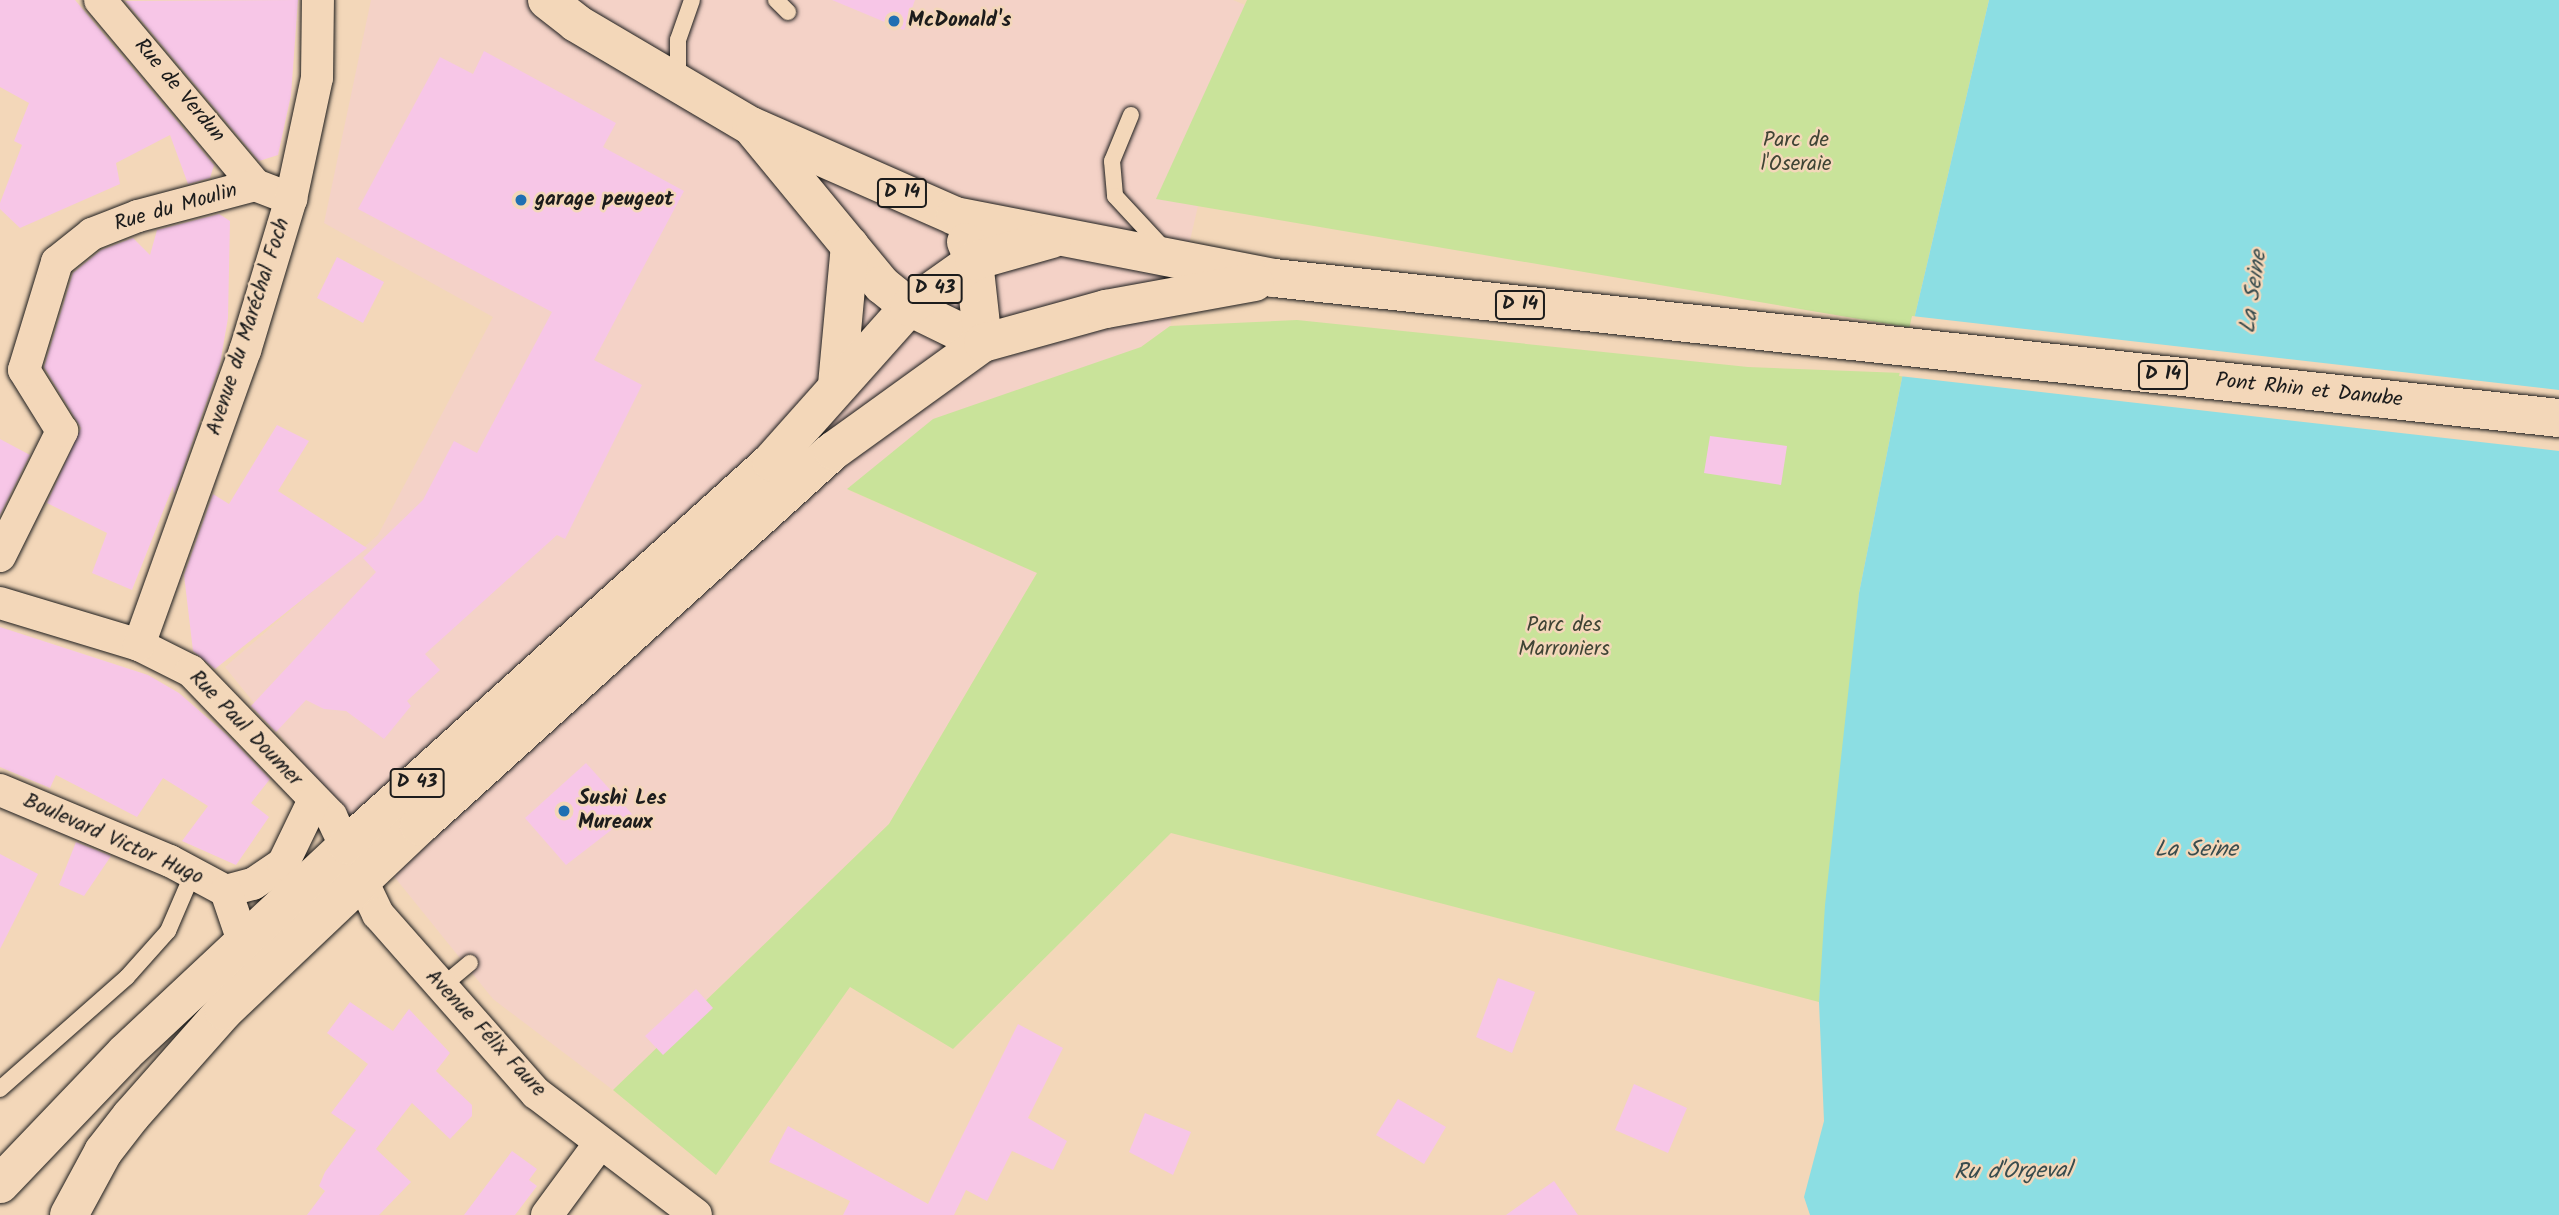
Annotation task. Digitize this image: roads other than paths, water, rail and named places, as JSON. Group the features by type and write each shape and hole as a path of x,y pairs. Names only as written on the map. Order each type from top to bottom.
{"main road":[{"name":"D 14","path":"547,0 576,23 751,126 954,216 1275,278"},
{"name":"D 14","path":"751,126 882,285 909,307 983,343 1106,309 1275,278"},
{"path":"954,216 974,261 983,343"},
{"name":"D 43","path":"0,1184 125,1053 347,845 772,462 837,385 909,307 974,261 1061,237"},
{"path":"837,385 850,246"},
{"name":"Pont Rhin et Danube","path":"1275,278 2559,418"},
{"name":"D 43","path":"69,1215 103,1152 172,1066 363,879 833,451 983,343"}],"street":[{"name":"Rue de Verdun","path":"100,0 255,185"},
{"name":"Avenue du Maréchal Foch","path":"139,645 245,351 291,200 317,78 318,0"},
{"name":"Rue du Moulin","path":"0,556 62,431 24,370 57,262 92,234 138,216 255,185 291,200"},
{"name":"Rue Paul Doumer","path":"0,603 139,645 191,671 336,822 347,845"},
{"name":"Boulevard Victor Hugo","path":"0,790 193,873 226,891 244,944"},
{"name":"Boulevard Victor Hugo","path":"226,891 253,884 283,864 314,800"},
{"name":"Avenue Félix Faure","path":"347,845 378,914 440,988 536,1093 696,1215"},
{"path":"547,1215 600,1143"}],"lane":[{"path":"678,83 678,40 692,0"},
{"path":"1131,115 1111,161 1115,196 1172,257"},
{"path":"0,1089 135,968 169,930 193,873"},
{"path":"440,988 470,964"}],"water":[{"name":"La Seine","path":"1989,0 2559,0 2559,1215 1810,1215 1804,1197 1824,1121 1819,1002 1825,905 1859,593 1912,328"}],"place":[{"name":"McDonald's","path":"894,21"},
{"name":"garage peugeot","path":"521,200"},
{"name":"Sushi Les Mureaux","path":"564,811"}],"park label":[{"name":"Parc de l'Oseraie","path":"1796,153"},
{"name":"Parc des Marroniers","path":"1564,638"}],"water label":[{"name":"Ru d'Orgeval","path":"2013,1172"}]}
